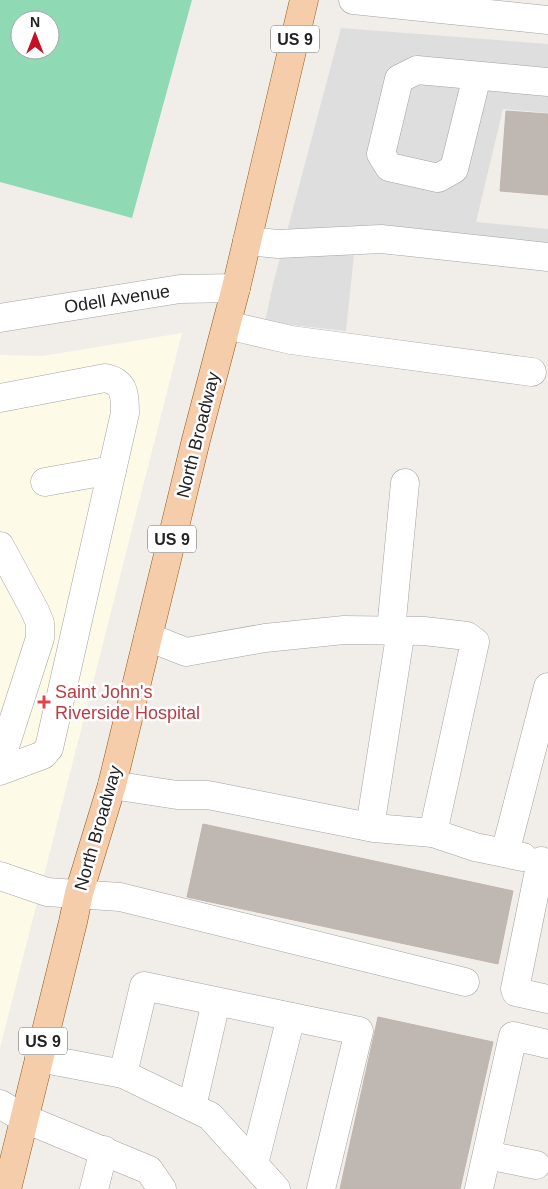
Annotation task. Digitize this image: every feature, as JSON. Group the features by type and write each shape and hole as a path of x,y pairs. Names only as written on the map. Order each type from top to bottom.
{"main road":[{"name":"North Broadway","path":"7,1189 79,893 112,785 227,325 304,0"}],"street":[{"path":"353,0 548,20"},
{"path":"477,76 548,82"},
{"path":"247,242 278,244 381,239 548,257"},
{"name":"Odell Avenue","path":"0,318 180,289 236,288"},
{"path":"227,325 291,340 532,372"},
{"path":"0,398 105,378 115,380 120,385 125,397 125,413 48,748 43,755 0,771"},
{"path":"45,482 112,470"},
{"path":"370,827 396,630 405,483"},
{"path":"0,546 36,611 40,623 40,638 0,762"},
{"path":"148,637 186,652 266,638 344,630 424,631 467,636 475,642 433,833"},
{"path":"505,853 548,687"},
{"path":"0,692 16,714"},
{"path":"112,785 177,795 208,795 370,827 433,833 475,847 545,862 515,989 516,992 548,998"},
{"path":"0,876 47,892 120,897 465,982"},
{"path":"123,1074 144,986 359,1031 321,1189"},
{"path":"192,1107 216,1002"},
{"path":"254,1164 291,1017"},
{"path":"479,1189 513,1036 548,1044"},
{"path":"40,1058 123,1074 210,1116 276,1189"},
{"path":"0,1104 23,1118 149,1170 162,1189"},
{"path":"94,1189 104,1150"},
{"path":"487,1155 536,1165"}],"shaded area":[{"path":"341,28 548,44 548,113 503,109 476,222 548,229 548,270 355,245 346,331 265,322 273,284"},
{"name":"Saint John's Riverside Hospital","path":"182,333 0,1048 0,355 43,356"}],"green space":[{"path":"0,0 192,0 132,218 0,182"}],"building":[{"path":"506,111 548,114 548,195 500,191"},
{"path":"203,824 513,891 498,964 187,897"},
{"path":"378,1017 493,1042 460,1189 340,1189"}],"place":[{"name":"Saint John's Riverside Hospital","path":"44,702"}]}
